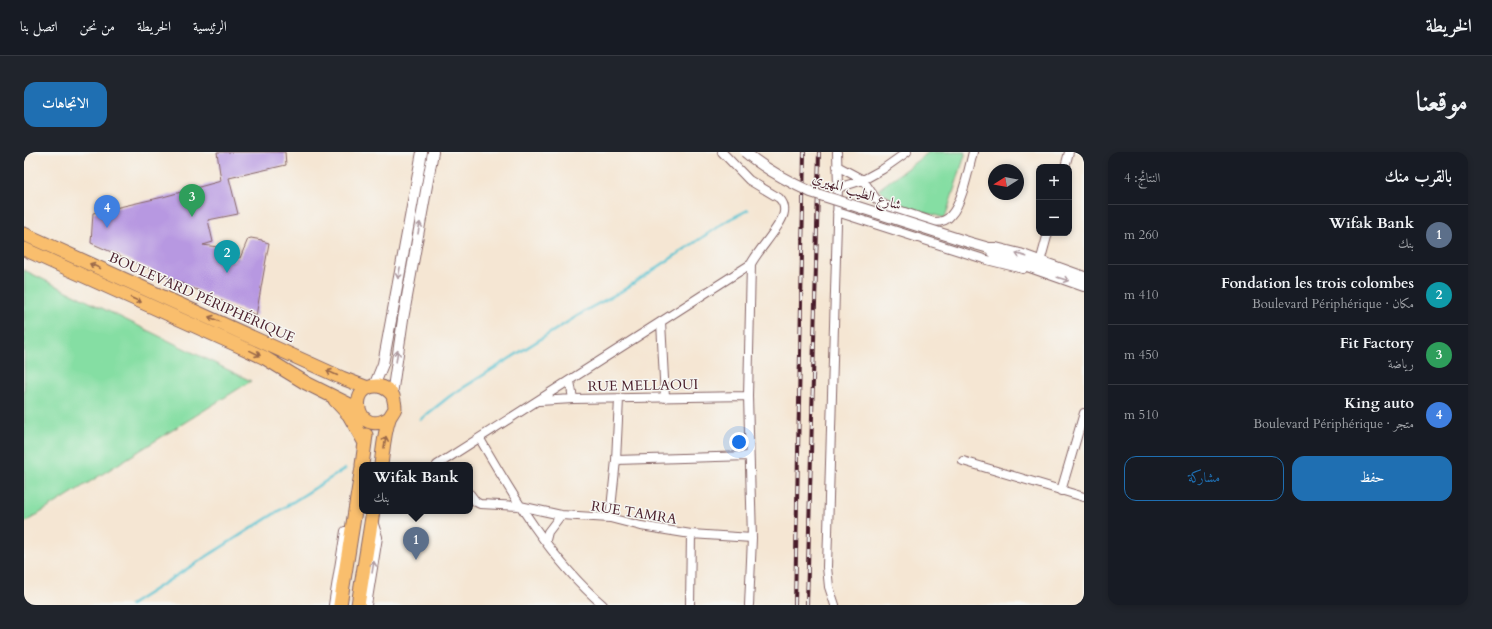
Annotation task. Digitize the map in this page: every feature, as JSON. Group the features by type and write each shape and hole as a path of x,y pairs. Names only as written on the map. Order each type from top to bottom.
{"highway":[{"name":"BOULEVARD PÉRIPHÉRIQUE","path":"24,234 342,378 371,387"},
{"name":"BOULEVARD PÉRIPHÉRIQUE","path":"24,249 265,358 300,379 358,409"},
{"path":"382,462 389,418 394,409 395,402 388,390 381,387 371,387 359,397 358,409 368,422 383,422 389,418"},
{"path":"330,395 348,415 365,443"},
{"path":"362,462 368,422"},
{"path":"340,605 359,483"},
{"path":"358,605 372,514"}],"street":[{"path":"371,387 383,364 422,152"},
{"path":"392,395 403,319 433,152"},
{"path":"448,462 538,401 751,264 780,221 785,211 783,202 749,180 722,152"},
{"name":"شارع الطيب المهيري","path":"746,152 762,166 787,181 811,192 968,242 1020,254 1040,266"},
{"path":"835,605 829,587 827,567 838,188 837,152"},
{"path":"838,188 863,180 907,152"},
{"path":"837,166 863,180 876,199 884,205 934,222 943,222 953,214 973,152"},
{"path":"1066,164 1069,152"},
{"path":"837,212 987,260 1031,271 1040,266 1084,277"},
{"path":"1040,266 1047,236"},
{"path":"748,605 752,538 748,396 751,264"},
{"path":"1040,266 1084,286"},
{"path":"661,322 665,398"},
{"path":"570,381 573,399"},
{"name":"RUE MELLAOUI","path":"538,401 748,396"},
{"path":"610,518 616,460 618,398"},
{"path":"1061,491 1084,413"},
{"path":"480,439 520,506 568,570 603,605"},
{"path":"616,460 749,456"},
{"path":"963,461 1084,497"},
{"path":"333,605 355,472 359,462"},
{"name":"RUE TAMRA","path":"473,498 480,504 520,506 561,515 610,518 641,526 691,534 752,538"},
{"path":"367,605 378,537 372,514"},
{"path":"546,540 548,532 561,515"},
{"path":"690,605 691,534"}],"green space":[{"path":"929,152 966,152 945,218 898,205 879,189"},
{"path":"24,270 251,381 24,523"}],"building":[{"path":"217,152 285,152 286,165 229,178 238,214 208,220 213,242 203,245 218,247 233,255 232,260 234,261 235,256 240,258 248,239 251,238 262,240 269,243 256,316 249,311 249,313 91,243 93,213 163,197 221,181"}],"waterway":[{"path":"421,419 450,396 590,308 622,291 730,219 748,210"},
{"path":"130,605 345,469"}],"railway":[{"path":"795,605 804,152"},
{"path":"807,605 819,152"}],"place":[{"name":"Fit Factory","path":"192,217"},
{"name":"King auto","path":"107,228"},
{"name":"Fondation les trois colombes","path":"227,273"},
{"name":"Wifak Bank","path":"416,560"}]}
